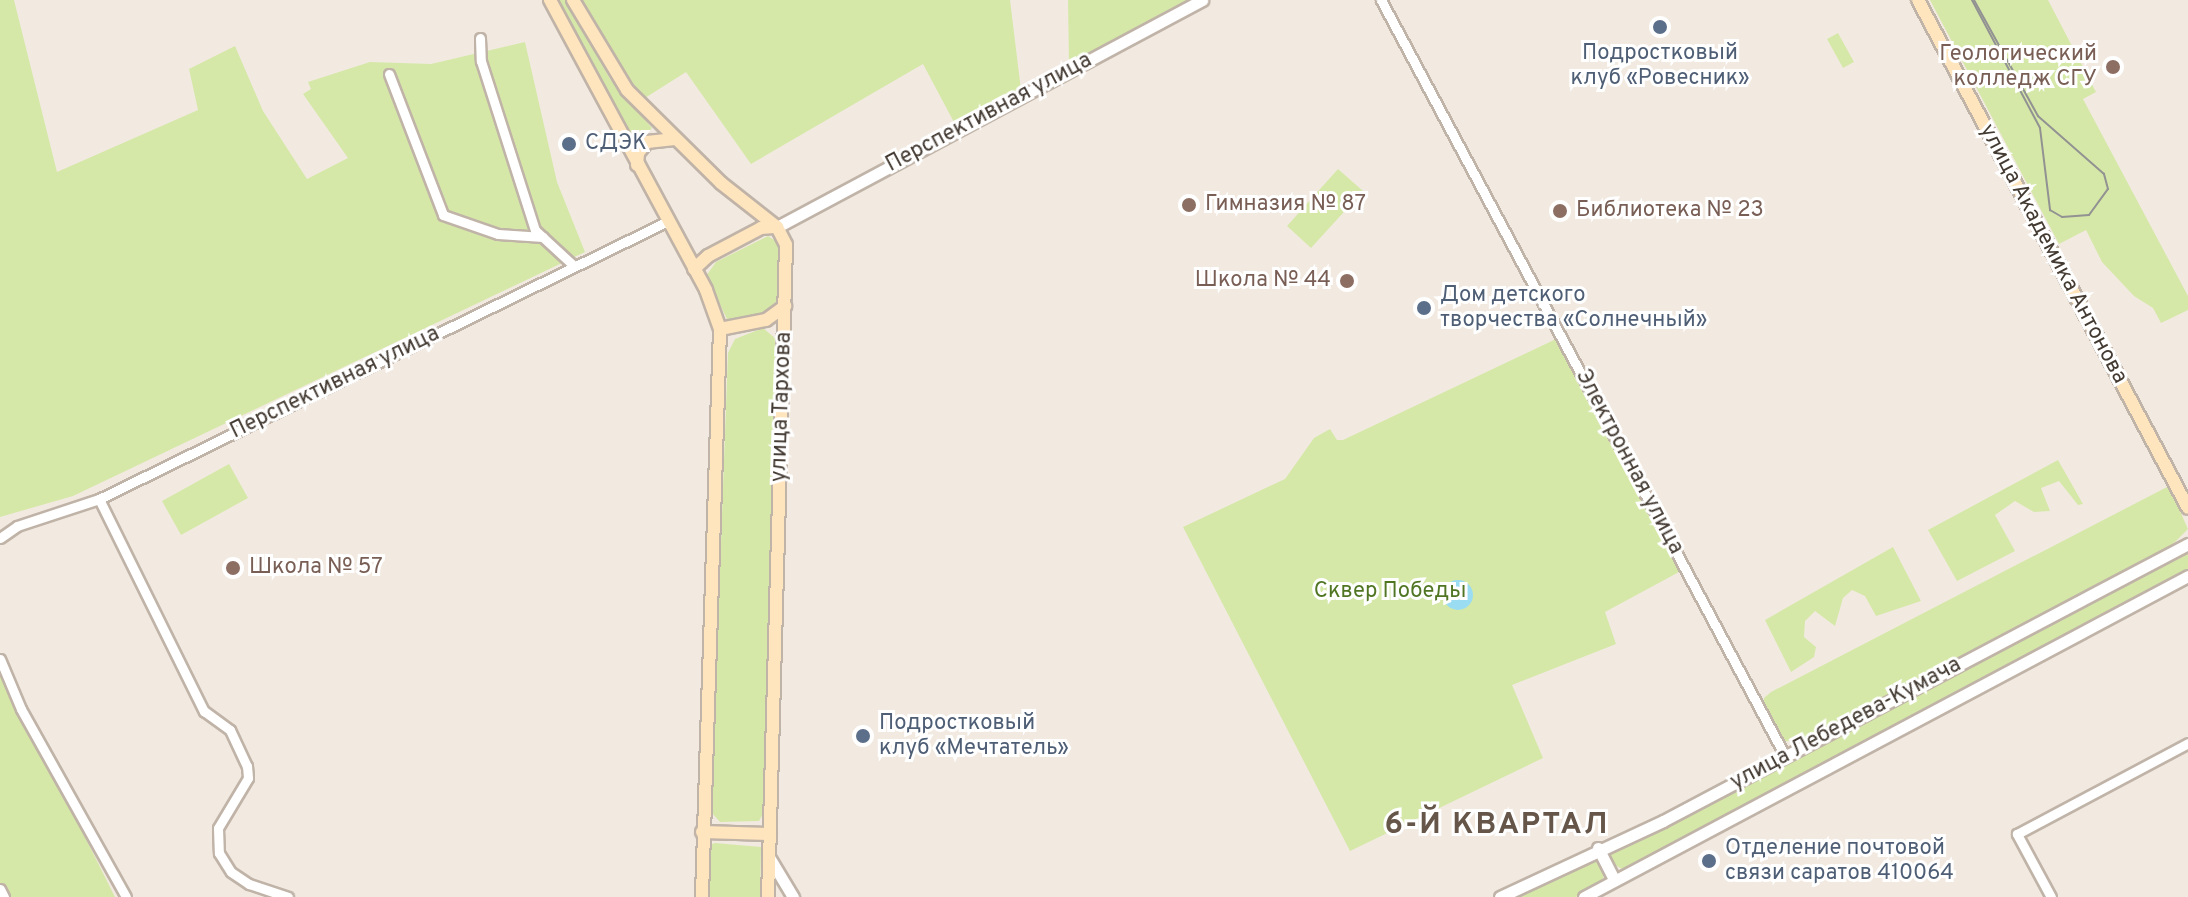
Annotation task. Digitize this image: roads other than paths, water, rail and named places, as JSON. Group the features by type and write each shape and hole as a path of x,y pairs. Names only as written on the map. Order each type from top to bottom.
{"main road":[{"path":"550,0 694,269 720,329 702,897"},
{"path":"573,0 627,90 750,210 777,227"},
{"name":"улица Академика Антонова","path":"1918,0 2188,508"},
{"path":"637,165 638,153 647,142 675,139"},
{"path":"694,269 708,256 761,228 777,227"},
{"name":"улица Тархова","path":"768,897 786,245 777,227"},
{"path":"720,329 766,320 785,306"},
{"path":"702,832 770,834"}],"street":[{"name":"Перспективная улица","path":"777,227 1202,0"},
{"name":"Электронная улица","path":"1381,0 1785,756"},
{"path":"480,38 481,61 525,205 543,237 573,265"},
{"path":"389,74 443,215 498,234 543,237"},
{"name":"Перспективная улица","path":"0,538 17,526 99,499 668,221"},
{"path":"99,499 204,711 210,721 230,730 247,766 248,778 218,828 219,853 231,872 249,884 288,897"},
{"name":"улица Лебедева-Кумача","path":"1500,897 1598,848 1663,821 2188,544"},
{"name":"улица Лебедева-Кумача","path":"1584,897 2188,576"},
{"path":"0,659 21,709 126,897"},
{"path":"2051,897 2017,834 2188,743"},
{"path":"1598,848 1614,880"},
{"path":"769,857 793,897"},
{"path":"0,889 4,897"}],"water":[{"path":"1458,580 1468,585 1473,595 1468,605 1458,610 1448,605 1443,595 1448,585"}],"tram line":[{"path":"1972,0 2040,128 2050,210 2062,217 2089,215 2108,189 2104,174 2038,116 1974,0"}],"place":[{"name":"Подростковый клуб «Ровесник»","path":"1660,27"},
{"name":"Геологический колледж СГУ","path":"2113,67"},
{"name":"СДЭК","path":"569,144"},
{"name":"Гимназия № 87","path":"1189,205"},
{"name":"Библиотека № 23","path":"1560,211"},
{"name":"Школа № 44","path":"1347,281"},
{"name":"Дом детского творчества «Солнечный»","path":"1424,308"},
{"name":"Школа № 57","path":"233,568"},
{"name":"Подростковый клуб «Мечтатель»","path":"863,736"},
{"name":"Отделение почтовой связи саратов 410064","path":"1709,861"}],"district":[{"name":"6-Й КВАРТАЛ","path":"1497,826"}],"park label":[{"name":"Сквер Победы","path":"1390,592"}]}
